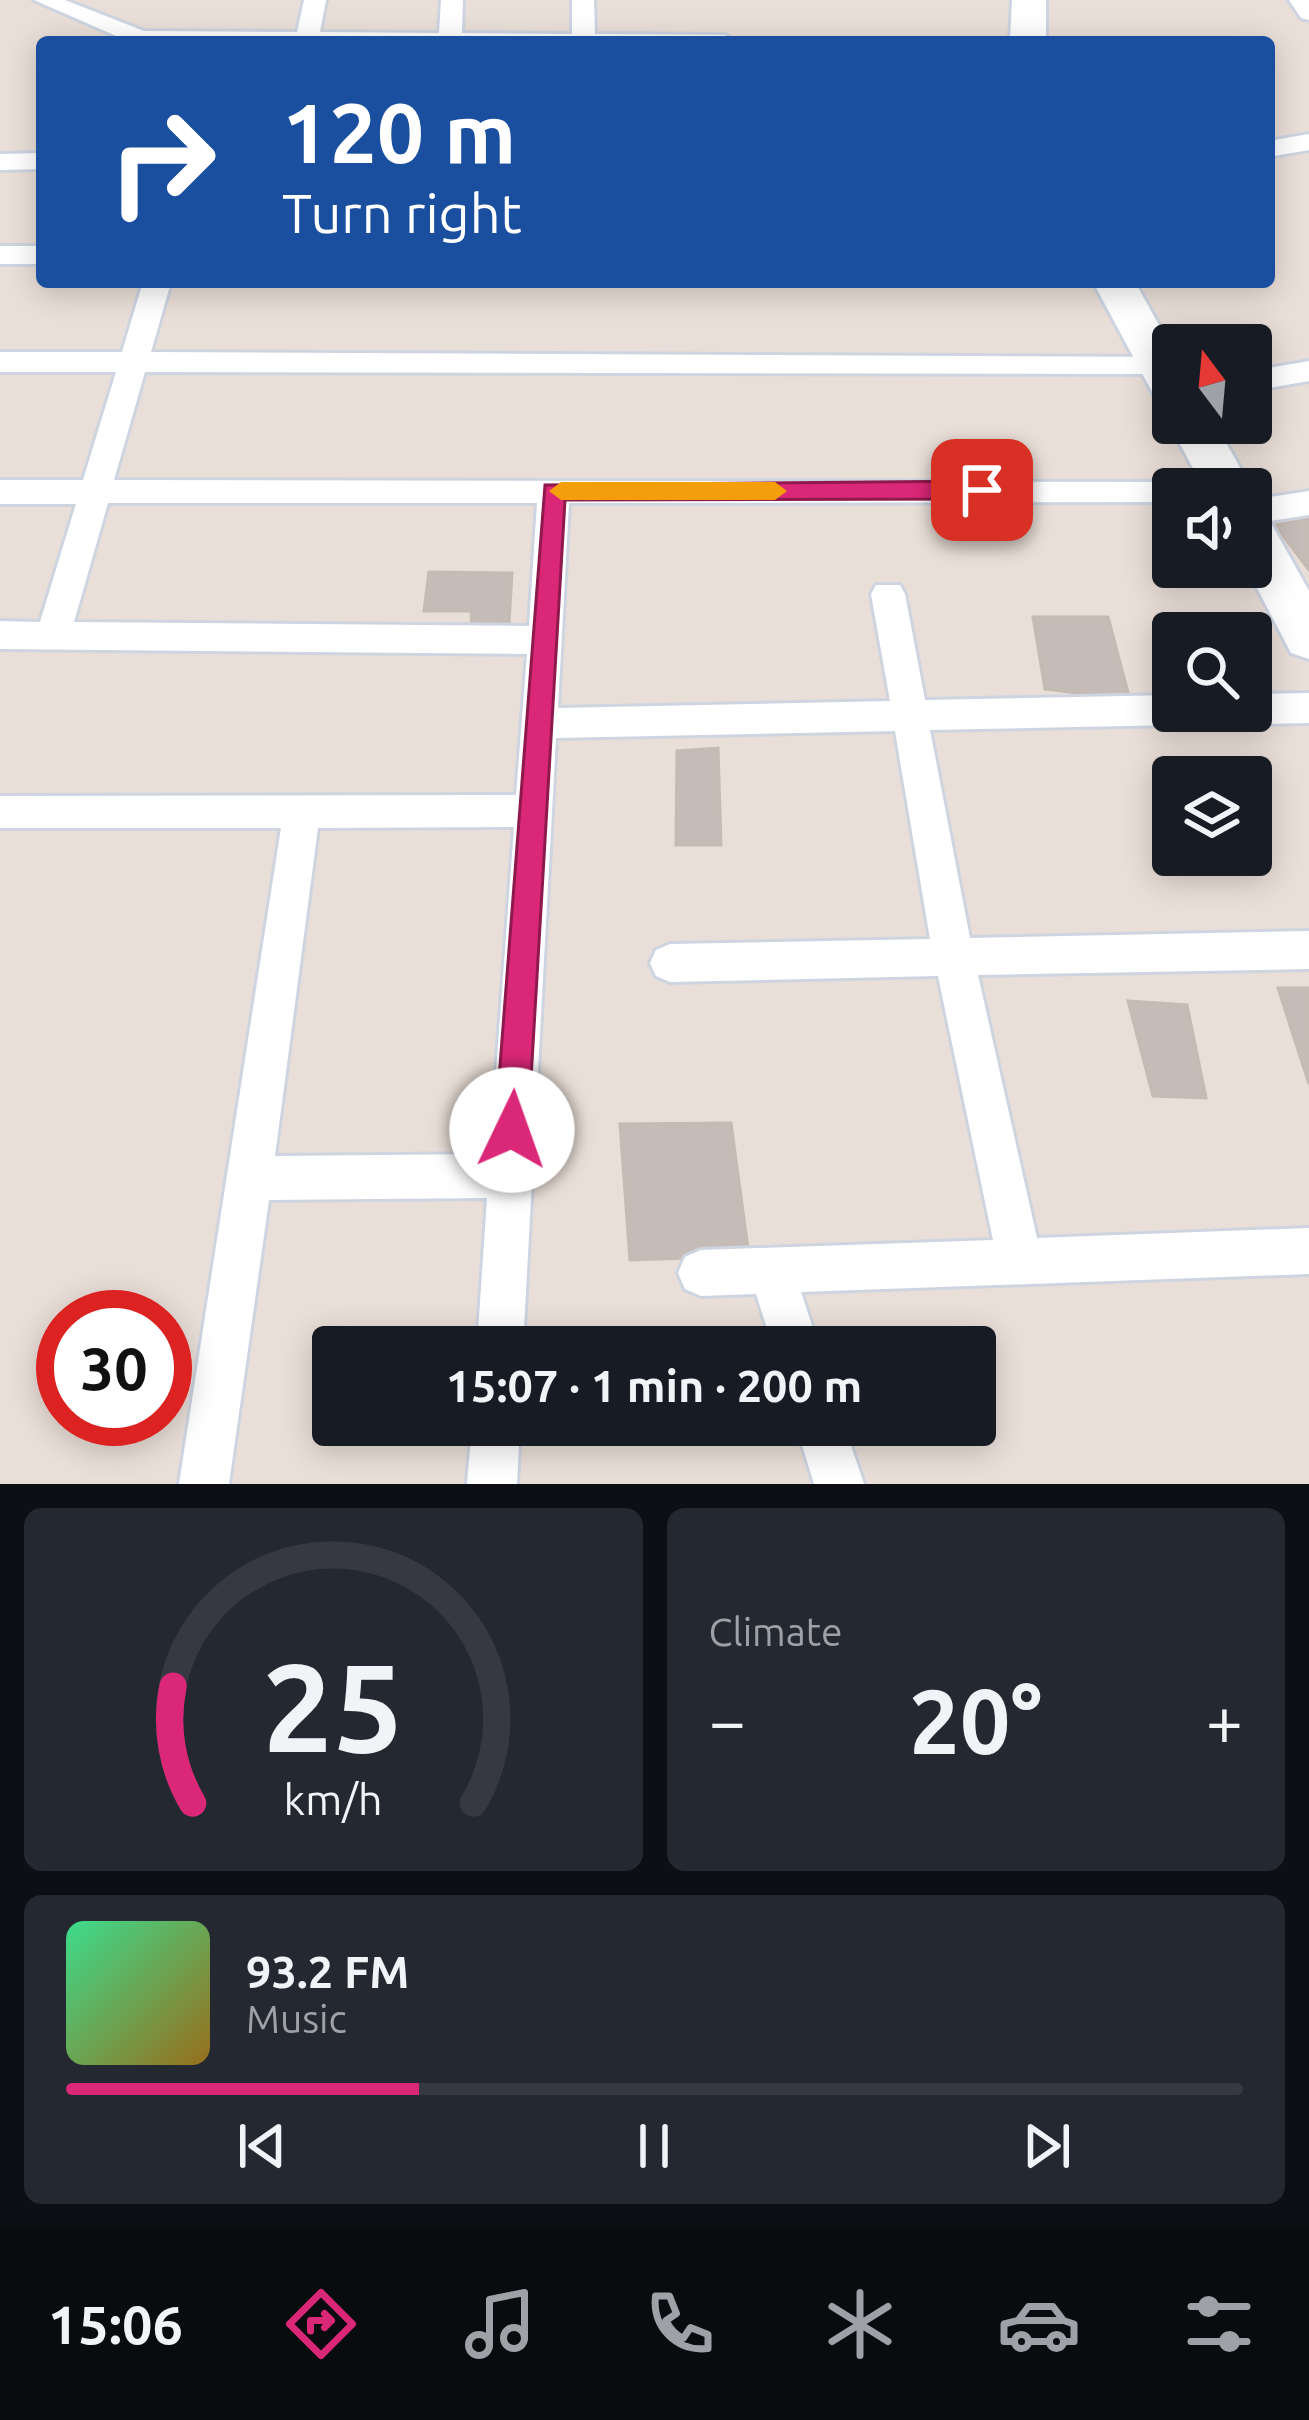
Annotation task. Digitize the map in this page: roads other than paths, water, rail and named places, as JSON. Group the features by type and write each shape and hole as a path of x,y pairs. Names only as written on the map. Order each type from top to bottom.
{"street":[{"path":"45,0 136,36"},
{"path":"81,14 104,0"},
{"path":"308,36 315,0"},
{"path":"450,36 452,0"},
{"path":"583,0 584,36"},
{"path":"1028,36 1029,0"},
{"path":"1300,0 1309,13"},
{"path":"1275,148 1309,142"},
{"path":"0,162 36,161"},
{"path":"0,256 36,255"},
{"path":"53,635 155,288"},
{"path":"1117,288 1152,351"},
{"path":"0,362 1152,377"},
{"path":"1272,377 1309,371"},
{"path":"0,492 1152,490"},
{"path":"501,1326 530,812 554,491"},
{"path":"1272,508 1309,502"},
{"path":"1272,570 1309,638"},
{"path":"888,595 906,716 953,955 1020,1262"},
{"path":"0,635 542,640"},
{"path":"1272,708 1309,707"},
{"path":"536,723 1152,710"},
{"path":"0,812 530,812"},
{"path":"204,1484 302,812"},
{"path":"670,963 1309,950"},
{"path":"250,1178 509,1176"},
{"path":"701,1273 1309,1251"},
{"path":"772,1272 789,1326"},
{"path":"492,1484 495,1446"},
{"path":"826,1446 838,1484"}]}
